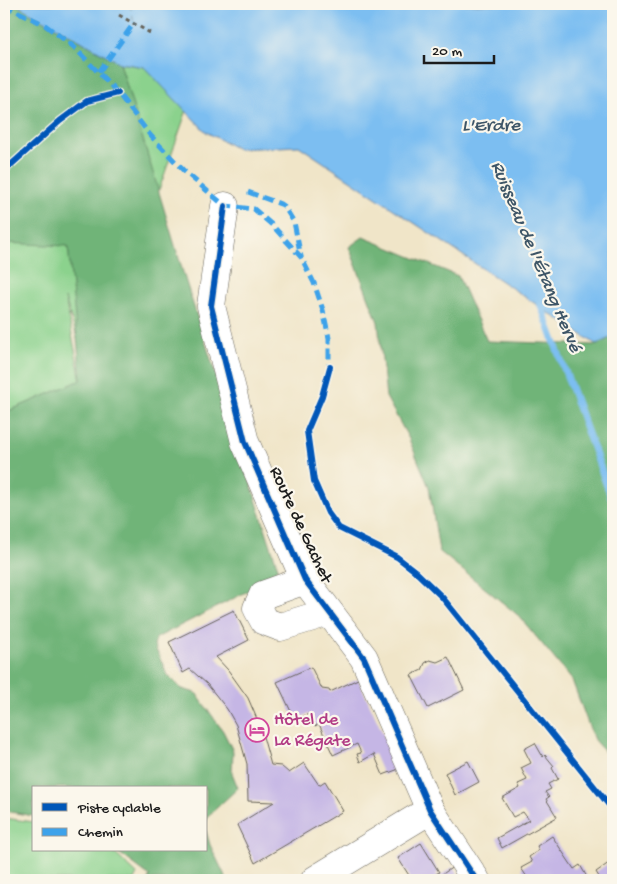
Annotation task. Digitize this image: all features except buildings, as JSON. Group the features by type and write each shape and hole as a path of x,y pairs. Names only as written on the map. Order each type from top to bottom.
{"street":[{"name":"Route de Gachet","path":"225,206 211,306 245,442 305,580 364,658 430,810 476,880"},
{"path":"305,580 263,595 257,608 264,621 280,627 329,612"},
{"path":"315,880 430,810"}],"path":[{"path":"119,15 150,34"}],"green space":[{"path":"4,4 15,4 120,63 144,67 187,110 91,384 65,298 81,381 4,413"},
{"path":"4,4 15,4 120,63 186,282 278,568 252,589 156,638 154,645 167,674 182,689 196,693 223,731 233,751 232,773 238,788 208,816 208,786 32,786 32,816 4,811 4,413 81,380 68,246 4,243"},
{"path":"363,237 458,276 487,341 597,345 613,336 613,761 594,740 572,680 519,616 439,551 429,487 409,439 386,397 378,322 349,247"},
{"path":"4,818 32,822 32,852 113,852 137,874 134,880 4,880"},
{"path":"208,838 227,880 148,880 150,876 118,852 208,852"}],"water":[{"name":"L'Erdre","path":"15,4 613,4 613,336 597,345 299,146 238,149 206,132 144,67 120,63"}],"waterway":[{"name":"Ruisseau de l'Étang Hervé","path":"539,300 613,502"}],"ferry route":[{"path":"130,4 134,23"}],"marked path":[{"path":"4,5 45,25 74,47 118,93 150,135 184,171 225,206 254,209 272,225 301,257 314,283 323,310 329,338 329,370"},
{"path":"99,72 134,23"},
{"path":"248,192 283,205 294,222 301,257"}],"cycle path":[{"path":"4,171 60,121 87,101 118,93"},
{"path":"225,206 211,306 245,442 305,580 364,658 430,810 476,880"},
{"path":"330,367 322,396 307,431 314,481 328,513 339,528 397,557 442,597 613,810"}],"place":[{"name":"Hôtel de La Régate","path":"257,730"}]}
